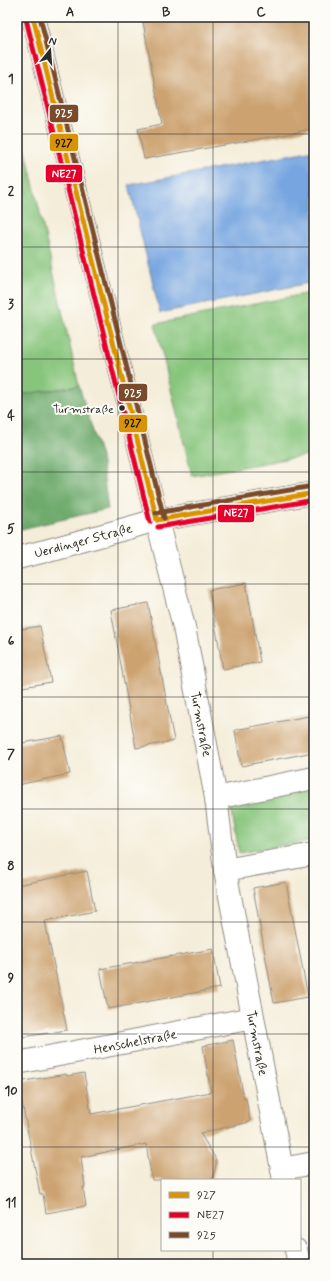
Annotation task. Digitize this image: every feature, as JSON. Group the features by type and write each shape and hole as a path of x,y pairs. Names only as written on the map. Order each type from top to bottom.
{"street":[{"name":"Turmstraße","path":"33,17 184,626 216,798 226,870 283,1174"},
{"name":"Uerdinger Straße","path":"17,558 157,520 314,493"},
{"path":"216,798 314,778"},
{"path":"226,870 314,854"},
{"name":"Henschelstraße","path":"17,1063 253,1018"},
{"path":"283,1174 314,1163"}],"green space":[{"path":"17,111 79,386 17,395"},
{"path":"314,292 314,454 192,476 155,324"},
{"path":"79,386 101,457 108,509 17,530 17,395"},
{"path":"314,785 314,840 239,853 230,801"}],"water":[{"path":"314,150 314,282 160,313 129,185"}],"building":[{"path":"169,17 310,17 314,39 314,128 288,134 144,159 138,129 162,124 143,22"},
{"path":"246,583 260,662 223,669 209,590"},
{"path":"148,603 174,741 136,748 111,610"},
{"path":"40,626 51,682 17,688 17,630"},
{"path":"314,715 314,752 241,766 235,730"},
{"path":"62,736 70,774 17,785 17,744"},
{"path":"87,871 95,911 45,921 67,1030 17,1038 17,885"},
{"path":"286,882 308,997 274,1003 253,888"},
{"path":"213,949 220,988 108,1009 100,969"},
{"path":"233,1040 244,1099 246,1098 250,1122 200,1133 216,1160 212,1179 152,1180 146,1144 81,1157 86,1206 46,1213 43,1194 40,1194 18,1082 66,1074 67,1076 84,1073 91,1114 211,1092 203,1046"}],"transit line":[{"name":"927","path":"33,17 157,520"},
{"name":"925","path":"40,17 164,518"},
{"name":"NE27","path":"26,19 150,522"},
{"name":"925","path":"156,513 313,486"},
{"name":"927","path":"157,520 314,493"},
{"name":"NE27","path":"158,527 314,500"}],"place":[{"name":"Turmstraße","path":"122,408"}]}
